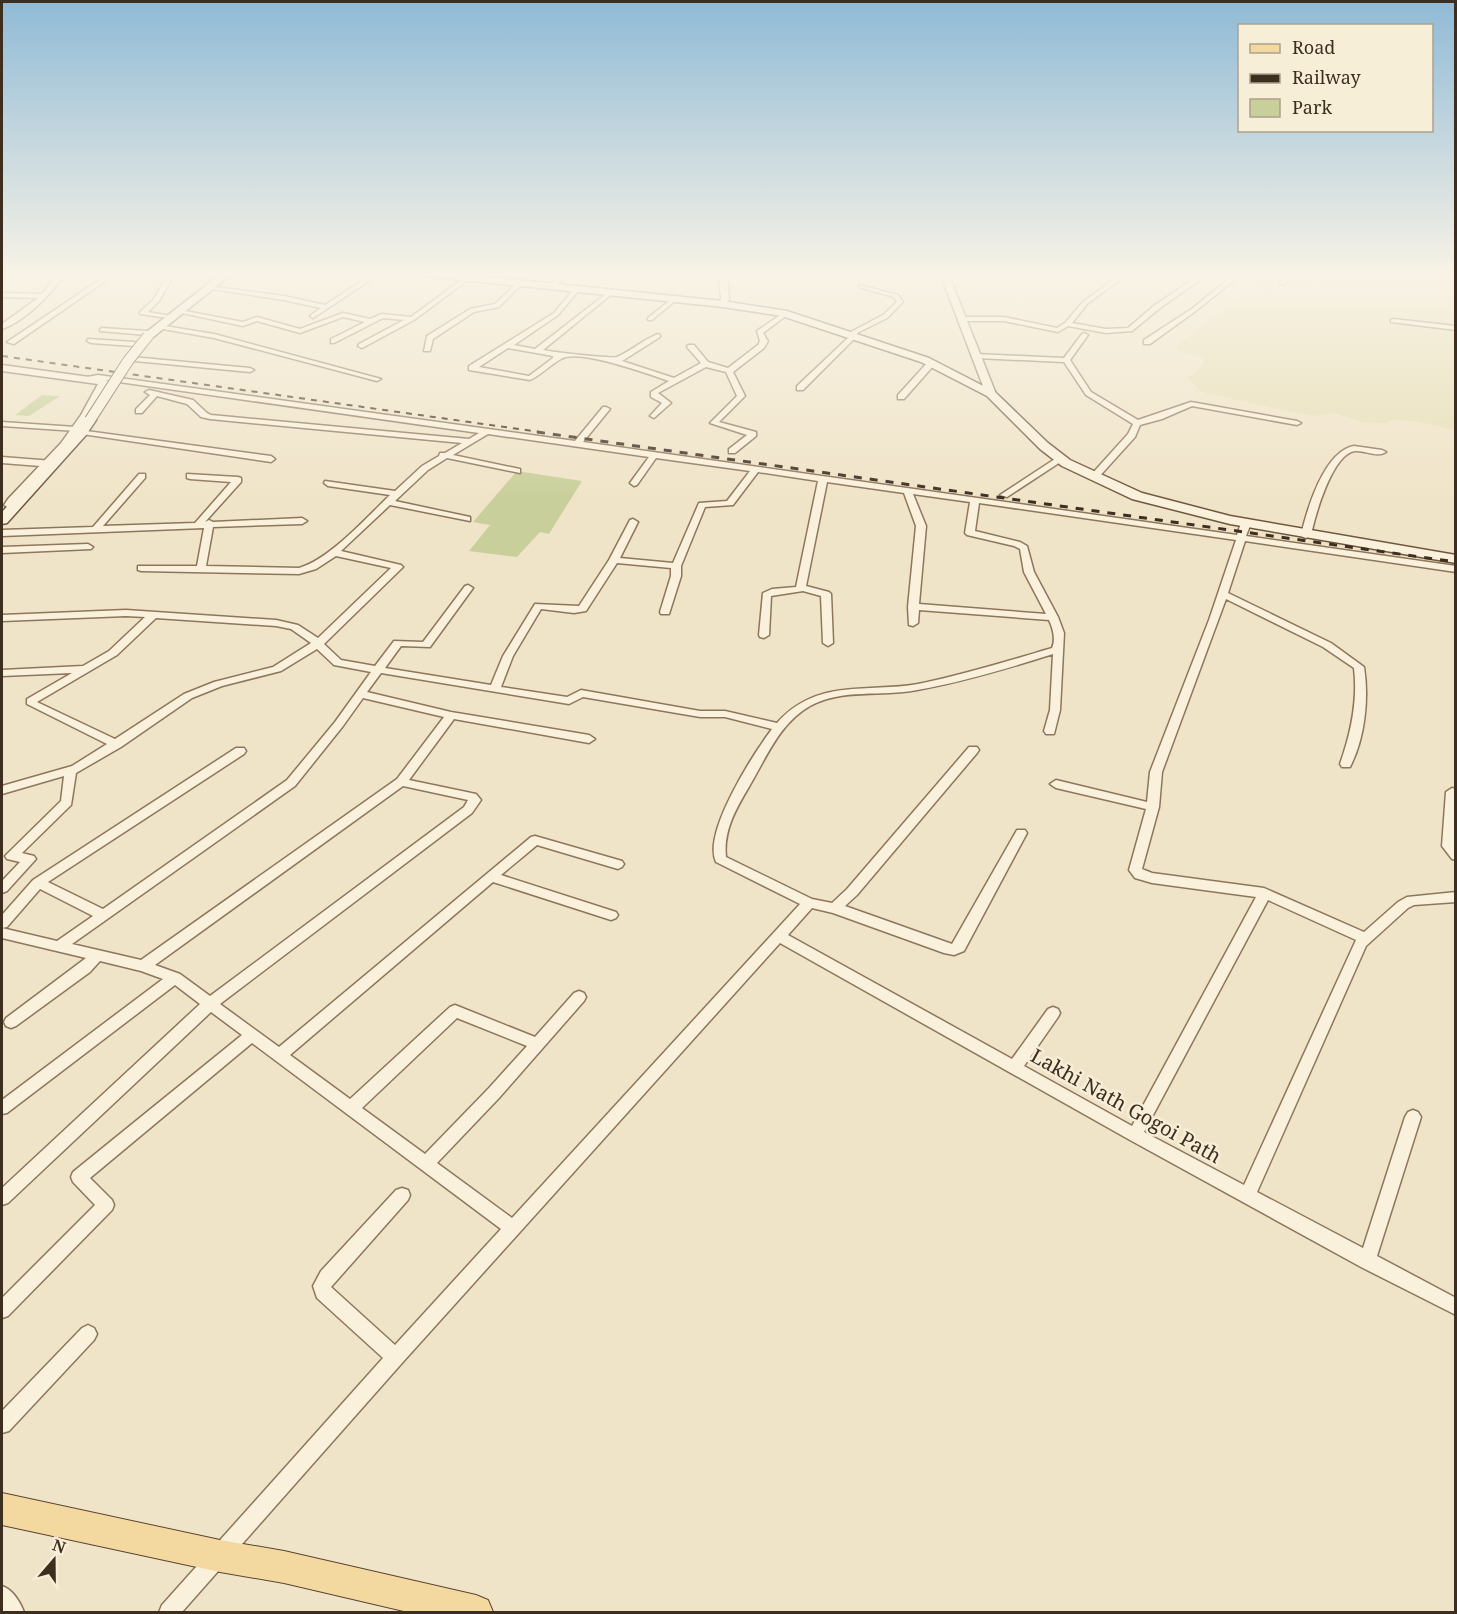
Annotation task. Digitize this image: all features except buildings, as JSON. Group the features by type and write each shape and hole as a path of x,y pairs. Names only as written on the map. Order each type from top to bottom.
{"main road":[{"path":"2,520 8,506 51,464 90,420 138,348"},
{"path":"889,348 932,364 991,394 1044,446 1061,459 1137,496 1200,514 1306,535 1455,559"},
{"path":"2,1509 220,1556 326,1576 476,1612"}],"street":[{"path":"261,348 377,379"},
{"path":"500,348 472,368 530,378 558,356"},
{"path":"523,348 558,356 577,355 616,361 676,381"},
{"path":"537,351 540,348"},
{"path":"616,361 637,348"},
{"path":"692,348 705,364 729,371 741,396 714,423 753,434 732,451"},
{"path":"729,371 758,348"},
{"path":"800,388 840,348"},
{"path":"974,348 991,394"},
{"path":"1066,360 1074,348"},
{"path":"977,356 1066,360"},
{"path":"135,358 250,370"},
{"path":"1066,360 1085,390 1094,398 1137,423 1191,404 1297,423"},
{"path":"654,417 667,401 653,394 705,364"},
{"path":"901,397 932,364"},
{"path":"2,368 104,382 156,393 189,402 204,415 210,417 341,430 386,431 469,441"},
{"path":"80,379 98,377 1455,569"},
{"path":"79,431 104,382"},
{"path":"139,411 156,393"},
{"path":"577,444 606,409"},
{"path":"1094,477 1132,435 1137,423"},
{"path":"2,424 79,431 271,459"},
{"path":"141,568 306,570 335,552 425,468 443,455 486,432"},
{"path":"1306,535 1322,482 1345,451 1354,449 1383,452"},
{"path":"443,455 517,471"},
{"path":"634,483 654,455"},
{"path":"1004,495 1061,459"},
{"path":"2,460 51,464"},
{"path":"665,612 676,576 676,566 702,505 730,503 756,469"},
{"path":"96,529 142,476"},
{"path":"190,476 238,480 204,523 201,569"},
{"path":"801,589 823,479"},
{"path":"328,483 398,494"},
{"path":"907,490 921,526 913,623"},
{"path":"975,500 970,533 1017,544 1024,548 1028,571 1053,617 1060,638 1055,710 1050,731"},
{"path":"390,502 467,519"},
{"path":"2,533 204,523 302,521"},
{"path":"495,689 508,656 538,606 582,609 614,560 633,522"},
{"path":"1246,523 1223,594 1156,772 1153,807 1135,866 1139,875 1263,893 1365,938"},
{"path":"2,550 88,547"},
{"path":"2,790 70,771 117,744 188,696 218,684 277,669 318,643 398,567 335,552"},
{"path":"614,560 676,566"},
{"path":"60,946 291,783 339,724 398,643 426,645 468,588"},
{"path":"764,635 766,595 772,592 801,589 825,594 828,643"},
{"path":"1223,594 1317,639 1352,660 1359,667 1361,676 1357,726 1346,764"},
{"path":"914,607 1053,617"},
{"path":"2,618 103,613 276,623 294,627 318,643 338,663 569,701 581,693 700,714 720,714 779,727"},
{"path":"117,744 32,704 34,699 121,647 153,615"},
{"path":"1021,833 959,947 954,950 835,908 809,903 720,859 717,846 734,800 779,727 799,708 818,698 834,694 886,692 918,687 1037,656 1059,648"},
{"path":"2,673 87,669"},
{"path":"360,694 452,715 589,739"},
{"path":"143,966 401,782 452,715"},
{"path":"835,908 852,892 973,750"},
{"path":"2,923 38,883 240,751"},
{"path":"2,888 30,859 11,856 67,802 70,771"},
{"path":"2,1198 210,1004 468,810 476,800 472,797 401,782"},
{"path":"1056,784 1153,807"},
{"path":"1452,792 1448,846 1455,856"},
{"path":"280,1055 535,840 618,864"},
{"path":"492,877 611,915"},
{"path":"38,883 104,915"},
{"path":"1135,1135 1260,904 1263,893"},
{"path":"1247,1196 1360,943 1402,905 1412,900 1455,897"},
{"path":"169,1612 396,1357 809,903"},
{"path":"2,933 143,966 175,978 513,1228"},
{"name":"Lakhi Nath Gogoi Path","path":"778,936 1135,1135 1455,1307"},
{"path":"11,1022 85,968 98,955"},
{"path":"2,1108 175,978"},
{"path":"426,1163 579,997"},
{"path":"351,1108 455,1011 538,1044"},
{"path":"1014,1068 1053,1013"},
{"path":"2,1310 106,1205 79,1177 252,1035"},
{"path":"1367,1261 1413,1118"},
{"path":"396,1357 323,1292 322,1286 327,1277 402,1195"},
{"path":"2,1424 88,1334"},
{"path":"2,1596 14,1612"}],"shaded area":[{"path":"1455,348 1455,430 1414,421 1363,422 1334,413 1312,416 1205,393 1187,377 1194,375 1204,362 1204,358 1177,350"}],"green space":[{"path":"42,395 60,396 29,416 15,415"},
{"path":"517,471 582,481 549,534 540,532 517,557 469,551 490,525 473,522"}],"railway":[{"path":"2,356 547,433"},
{"path":"537,432 1456,562"}]}
